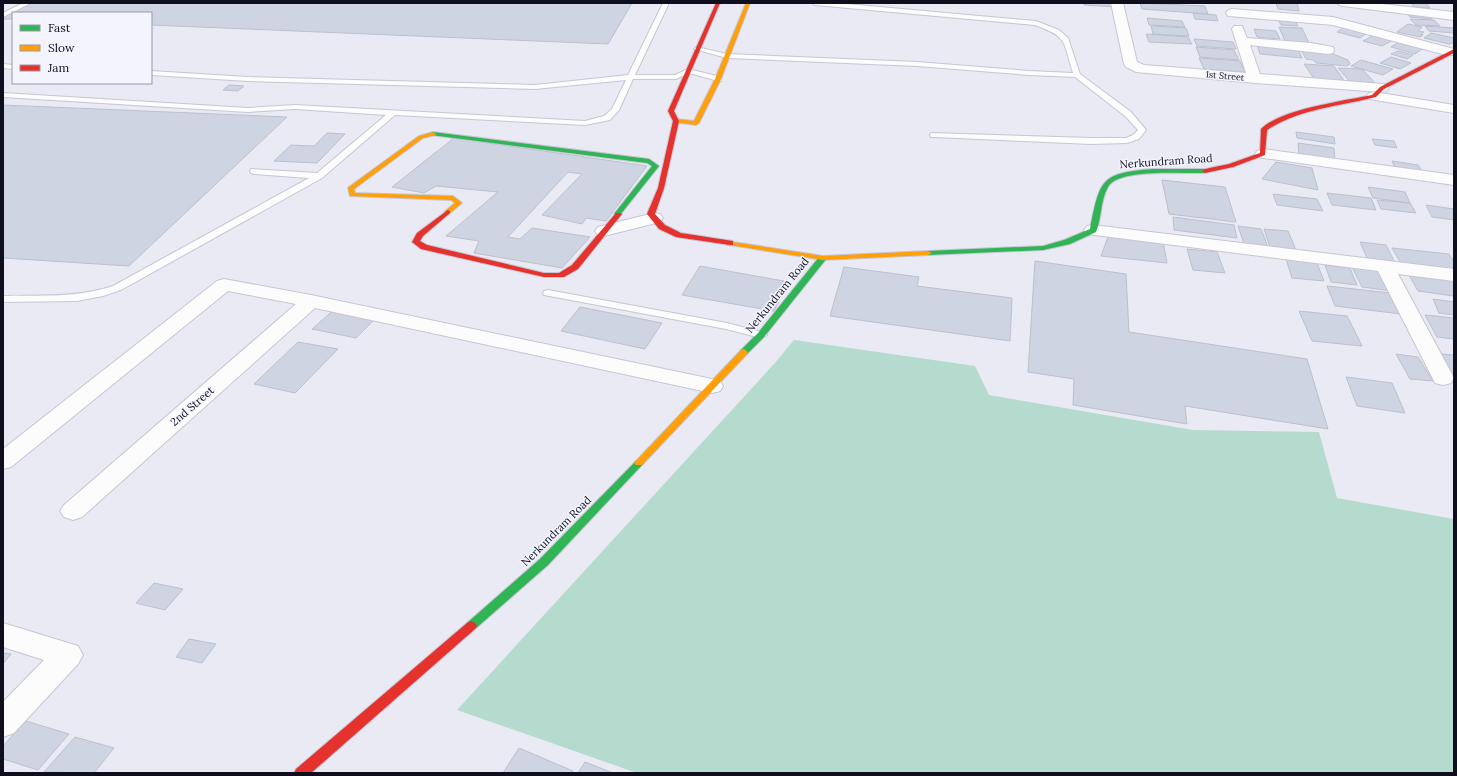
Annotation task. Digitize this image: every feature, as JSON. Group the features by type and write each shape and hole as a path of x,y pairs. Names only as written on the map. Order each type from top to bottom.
{"street":[{"path":"718,3 671,111 676,121 660,188 651,214 662,227 679,235 823,258"},
{"path":"676,121 696,123 718,79 748,3"},
{"name":"1st Street","path":"1117,3 1131,64 1135,67 1149,70 1378,92 1454,109"},
{"path":"1343,3 1454,16"},
{"path":"1322,7 1332,15 1333,21"},
{"path":"1255,79 1230,8 1333,21 1452,51"},
{"path":"1242,41 1311,47 1328,50"},
{"path":"1452,51 1378,92 1286,116 1270,124 1264,129 1263,154 1454,180"},
{"path":"433,134 649,161 656,166 604,231 575,267 561,275 544,275 424,247 416,242 420,235 459,203 454,198 352,195 351,188 421,137 433,134"},
{"name":"Nerkundram Road","path":"301,773 544,562 761,335 823,258 1043,248 1067,242 1093,230 1106,183 1113,177 1122,174 1143,172 1210,171 1238,165 1263,154"},
{"path":"640,186 660,188"},
{"path":"604,231 654,218"},
{"path":"1093,230 1454,275"},
{"path":"1385,266 1442,378"},
{"path":"3,461 224,285 311,300 712,386"},
{"name":"2nd Street","path":"72,511 311,300"},
{"path":"3,635 68,655 3,723"}],"lane":[{"path":"3,15 28,3"},
{"path":"3,95 248,110 300,107 585,123 599,121 610,115 615,110 666,3"},
{"path":"815,3 1036,23 1057,30 1066,38 1077,75"},
{"path":"697,49 727,56 917,64 1028,73 1077,75 1128,114 1142,130 1136,137 1127,140 1092,141 934,135"},
{"path":"152,73 248,79 513,87 557,86 630,77 676,77 688,71 718,79"},
{"path":"3,299 77,298 100,294 117,288 319,176 394,113"},
{"path":"254,172 319,176"},
{"path":"548,292 727,326 761,335"}],"green space":[{"path":"794,340 975,366 989,395 1193,430 1319,432 1337,498 1454,519 1454,773 637,773 457,710 774,364"}],"building":[{"path":"30,3 632,3 608,44 152,25 152,12 13,12"},
{"path":"1084,3 1115,3 1116,7 1084,5"},
{"path":"1140,3 1205,6 1208,14 1142,9"},
{"path":"1276,3 1297,3 1299,11 1278,9"},
{"path":"1411,3 1426,3 1430,8 1414,7"},
{"path":"1404,11 1426,13 1432,19 1410,17"},
{"path":"12,12 12,19 3,19 3,17"},
{"path":"1193,13 1216,15 1218,21 1195,19"},
{"path":"1277,17 1294,19 1298,26 1281,25"},
{"path":"1147,18 1182,21 1185,27 1149,25"},
{"path":"1410,19 1434,20 1440,26 1416,25"},
{"path":"1408,24 1422,27 1418,31 1424,32 1421,34 1423,35 1420,37 1397,32"},
{"path":"1151,26 1186,28 1189,36 1153,34"},
{"path":"1425,26 1454,28 1454,33 1429,31"},
{"path":"1279,27 1302,28 1309,43 1285,41"},
{"path":"1345,27 1368,32 1360,38 1337,32"},
{"path":"1254,29 1276,31 1280,39 1257,37"},
{"path":"1431,33 1454,38 1454,43 1449,44 1424,38"},
{"path":"1146,34 1188,37 1192,44 1149,42"},
{"path":"1376,34 1395,39 1382,46 1363,41"},
{"path":"1194,39 1233,42 1236,49 1197,46"},
{"path":"1401,41 1425,47 1415,54 1391,47"},
{"path":"1257,45 1298,49 1302,58 1260,54"},
{"path":"1196,47 1234,50 1239,60 1200,57"},
{"path":"1300,48 1323,50 1348,60 1350,64 1347,66 1316,63 1313,60 1306,59"},
{"path":"1398,51 1413,55 1407,59 1391,54"},
{"path":"1391,57 1411,63 1400,69 1380,63"},
{"path":"1199,58 1240,61 1245,72 1204,69"},
{"path":"1361,60 1393,69 1383,75 1351,66"},
{"path":"1304,64 1334,66 1345,82 1315,80"},
{"path":"1338,68 1362,69 1377,85 1352,84"},
{"path":"229,85 244,86 238,91 223,90"},
{"path":"3,105 287,117 129,266 3,258"},
{"path":"1296,132 1334,137 1335,144 1297,138"},
{"path":"327,133 345,134 317,163 274,161 291,145 314,146"},
{"path":"454,138 647,166 606,221 586,218 582,224 542,215 582,174 568,172 508,237 520,239 532,228 590,237 562,268 474,253 479,241 446,236 498,192 436,186 424,193 392,187"},
{"path":"1372,139 1394,141 1397,148 1375,145"},
{"path":"1298,143 1334,148 1335,161 1299,155"},
{"path":"1392,161 1418,165 1422,171 1395,168"},
{"path":"1276,162 1312,168 1318,190 1262,179"},
{"path":"1162,180 1225,187 1236,222 1169,214"},
{"path":"1368,187 1405,192 1410,203 1373,198"},
{"path":"1327,193 1371,198 1376,210 1332,205"},
{"path":"1273,194 1317,199 1323,211 1277,205"},
{"path":"1377,200 1410,203 1416,213 1381,209"},
{"path":"1426,205 1454,209 1454,220 1432,217"},
{"path":"1173,217 1234,225 1237,238 1174,230"},
{"path":"1238,226 1261,229 1268,247 1244,244"},
{"path":"1264,229 1288,231 1296,250 1270,247"},
{"path":"1109,234 1163,241 1167,263 1101,256"},
{"path":"1360,242 1386,245 1395,263 1368,260"},
{"path":"1392,248 1449,254 1454,262 1454,271 1402,265"},
{"path":"1187,249 1217,252 1225,273 1193,270"},
{"path":"1286,259 1317,263 1324,281 1292,278"},
{"path":"1035,261 1126,274 1129,332 1307,359 1328,429 1185,406 1187,424 1073,405 1074,379 1028,372"},
{"path":"1325,265 1350,268 1357,285 1331,282"},
{"path":"700,266 789,282 774,311 682,295"},
{"path":"844,267 919,277 917,286 1012,298 1010,341 830,316"},
{"path":"1352,267 1381,270 1392,291 1362,287"},
{"path":"1409,275 1454,280 1454,296 1418,291"},
{"path":"1327,286 1391,293 1401,314 1335,306"},
{"path":"1433,299 1454,302 1454,315 1439,313"},
{"path":"337,307 379,315 356,338 312,329"},
{"path":"580,307 662,323 645,349 561,331"},
{"path":"1299,311 1347,316 1362,346 1312,341"},
{"path":"1425,315 1454,318 1454,339 1437,337"},
{"path":"298,342 338,349 295,393 254,384"},
{"path":"1396,354 1418,357 1433,381 1410,379"},
{"path":"1441,354 1454,355 1454,379 1453,379"},
{"path":"1346,377 1392,383 1405,413 1357,406"},
{"path":"154,583 183,589 165,610 136,603"},
{"path":"189,639 216,644 202,663 176,657"},
{"path":"3,653 11,654 3,664"},
{"path":"26,721 69,734 38,770 3,759 3,746"},
{"path":"75,737 114,748 94,773 44,772"},
{"path":"519,748 573,771 571,773 503,773"},
{"path":"585,762 613,773 578,773"}],"traffic: fast":[{"path":"433,134 649,161 656,166 618,214"},
{"path":"928,253 1043,248 1067,242 1093,230 1098,205 1104,187 1114,178 1125,174 1138,172 1205,171"},
{"path":"744,352 761,335 823,258"},
{"path":"471,626 544,562 639,463"}],"traffic: slow":[{"path":"676,121 696,123 718,79 748,3"},
{"path":"433,134 421,137 351,188 352,195 453,198 459,203 448,212"},
{"path":"730,243 823,258 928,253"},
{"path":"639,463 744,352"}],"traffic: jam":[{"path":"718,3 671,111 676,121 661,188 651,214 662,227 679,235 730,243"},
{"path":"1205,171 1231,166 1263,154 1264,129 1273,123 1300,112 1374,96 1382,88 1454,51"},
{"path":"448,212 420,235 416,242 424,247 544,275 561,275 575,267 618,214"},
{"path":"301,773 471,626"}]}
